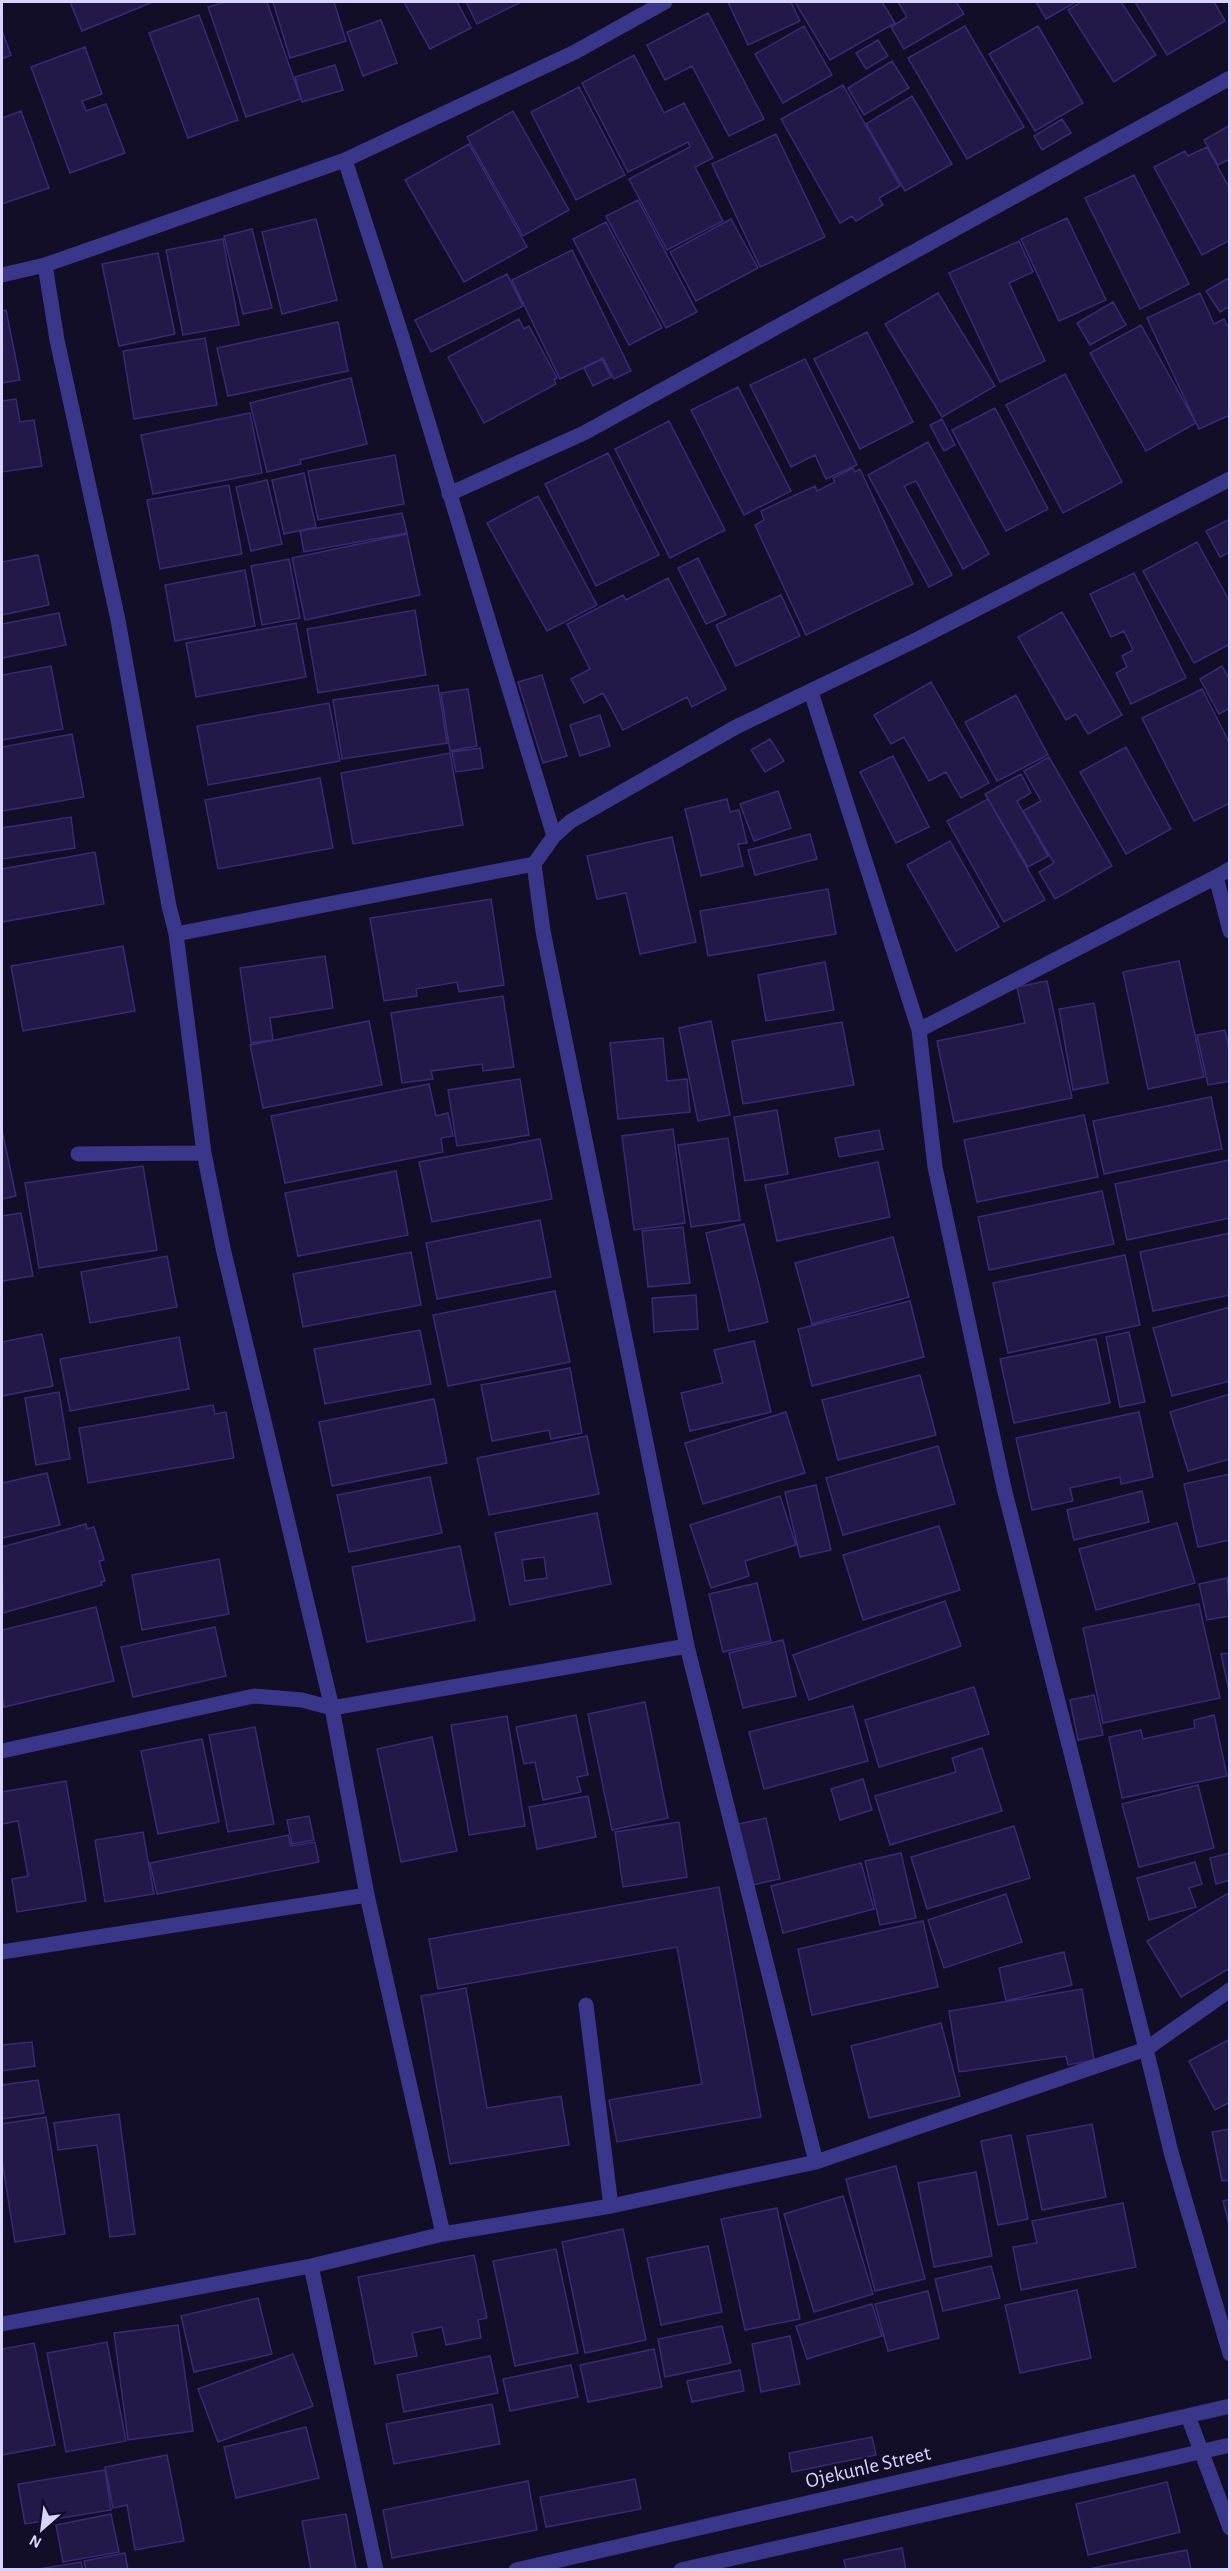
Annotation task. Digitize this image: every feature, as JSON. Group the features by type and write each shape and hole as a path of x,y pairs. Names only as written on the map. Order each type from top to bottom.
{"street":[{"path":"2,275 45,265 345,160 575,52 664,2"},
{"path":"449,494 584,433 1230,78"},
{"path":"345,160 404,342 554,836"},
{"path":"45,265 57,340 118,620 168,906 176,934 204,1153 223,1248 332,1708 367,1895 443,2234"},
{"path":"176,934 534,864 554,836 571,821 736,727 1022,586 1230,478"},
{"path":"811,692 919,1030 935,1167 1004,1488 1172,2156 1230,2354"},
{"path":"534,864 545,943 687,1646 816,2162"},
{"path":"919,1030 1223,873 1230,931"},
{"path":"78,1154 204,1153"},
{"path":"2,1751 254,1696 302,1700 332,1708 687,1646"},
{"path":"2,1952 367,1895"},
{"path":"2,2324 311,2266 443,2234 611,2206 816,2162 1146,2049 1230,1990"},
{"path":"586,2005 611,2206"},
{"path":"311,2266 376,2570"},
{"name":"Ojekunle Street","path":"516,2570 1230,2406"},
{"path":"1188,2416 1230,2528"},
{"path":"681,2570 1230,2445"}],"building":[{"path":"70,2 153,2 82,31"},
{"path":"225,2 267,2 301,99 246,117 208,7"},
{"path":"273,2 334,2 346,41 290,58"},
{"path":"404,2 457,2 471,28 430,49"},
{"path":"466,2 521,2 477,24"},
{"path":"728,2 791,2 800,21 748,45"},
{"path":"795,2 882,2 895,23 830,60"},
{"path":"898,2 956,2 964,14 904,49 891,27 907,17"},
{"path":"1036,2 1076,2 1046,19"},
{"path":"1081,2 1121,2 1156,55 1114,82 1068,10"},
{"path":"1135,2 1214,2 1225,21 1167,55"},
{"path":"708,13 764,119 729,136 692,66 665,80 647,45"},
{"path":"199,15 238,120 188,138 149,33"},
{"path":"381,20 397,63 363,76 347,32"},
{"path":"804,26 832,75 783,103 755,54"},
{"path":"965,26 1024,127 967,159 908,58"},
{"path":"1038,26 1083,103 1035,131 989,54"},
{"path":"2,31 11,55 2,59"},
{"path":"878,40 888,56 866,69 856,53"},
{"path":"85,47 102,94 82,101 86,111 106,104 125,153 70,173 31,67"},
{"path":"634,55 664,113 684,103 713,158 695,167 723,221 667,250 629,179 690,147 688,142 628,172 582,83"},
{"path":"892,61 909,88 864,115 848,88"},
{"path":"335,65 343,90 302,102 295,77"},
{"path":"843,85 900,186 879,198 883,205 856,221 852,216 840,223 781,119"},
{"path":"579,87 625,175 576,200 531,112"},
{"path":"912,96 952,164 905,191 866,124"},
{"path":"21,111 49,188 2,204 2,118"},
{"path":"513,111 569,210 523,236 467,137"},
{"path":"1062,119 1071,133 1042,150 1034,136"},
{"path":"1230,125 1230,159 1218,165 1204,140"},
{"path":"776,134 825,237 760,267 712,164"},
{"path":"469,144 527,247 464,282 405,180"},
{"path":"1207,147 1230,189 1230,240 1202,255 1154,167 1185,151 1188,156"},
{"path":"1134,175 1189,284 1140,309 1085,198"},
{"path":"638,200 697,312 666,328 606,216"},
{"path":"1067,218 1106,300 1059,321 1021,239"},
{"path":"316,219 337,300 282,314 262,232"},
{"path":"731,219 758,268 696,301 670,252"},
{"path":"606,222 662,328 629,345 573,239"},
{"path":"252,229 272,308 243,314 224,236"},
{"path":"223,239 239,325 183,335 166,250"},
{"path":"1019,241 1033,272 1009,283 1045,361 1000,382 949,273"},
{"path":"572,250 631,371 614,379 603,358 560,379 512,280"},
{"path":"158,253 175,334 119,346 102,264"},
{"path":"507,274 523,306 431,352 415,320"},
{"path":"1230,277 1230,306 1220,312 1206,291"},
{"path":"938,293 995,386 942,417 885,324"},
{"path":"1200,293 1214,324 1224,319 1230,331 1230,415 1199,429 1147,318"},
{"path":"1113,302 1126,325 1090,345 1077,323"},
{"path":"6,310 20,380 2,383 2,311"},
{"path":"519,319 524,329 529,326 557,378 554,380 556,384 484,423 448,357"},
{"path":"338,322 348,371 228,396 217,348"},
{"path":"1141,325 1196,423 1146,451 1090,353"},
{"path":"867,332 913,422 860,449 814,359"},
{"path":"205,338 217,405 134,419 123,351"},
{"path":"602,359 611,377 593,386 584,368"},
{"path":"805,359 857,465 826,479 815,455 791,467 750,385"},
{"path":"1065,374 1122,482 1063,513 1006,405"},
{"path":"351,378 367,444 300,460 301,464 267,472 250,403"},
{"path":"738,387 791,491 744,515 691,410"},
{"path":"16,399 20,422 34,420 42,466 2,472 2,401"},
{"path":"995,408 1048,509 1006,531 952,430"},
{"path":"250,413 262,473 153,494 141,435"},
{"path":"942,419 955,445 944,451 930,425"},
{"path":"669,421 725,530 670,558 615,449"},
{"path":"928,442 989,554 963,569 916,481 904,486 952,575 929,587 868,475"},
{"path":"608,453 659,555 596,586 545,484"},
{"path":"395,455 404,504 318,520 308,471"},
{"path":"853,468 855,472 860,469 913,584 806,635 755,525 764,520 761,511 815,486 817,491 835,482 833,478"},
{"path":"304,473 316,527 284,534 272,480"},
{"path":"267,480 282,544 251,551 236,487"},
{"path":"229,485 242,554 160,569 147,500"},
{"path":"538,496 597,605 547,631 487,523"},
{"path":"402,513 407,533 304,552 300,531"},
{"path":"1230,519 1230,552 1220,557 1206,531"},
{"path":"407,534 420,595 305,620 292,558"},
{"path":"1197,542 1230,602 1230,644 1194,663 1143,571"},
{"path":"38,555 49,605 2,615 2,562"},
{"path":"698,558 726,615 706,624 678,568"},
{"path":"289,559 300,618 262,625 251,566"},
{"path":"245,570 255,626 175,641 165,585"},
{"path":"1134,573 1186,678 1131,704 1116,673 1127,667 1122,656 1133,650 1124,631 1111,637 1090,594"},
{"path":"668,578 726,689 692,707 687,697 623,730 603,693 584,703 571,679 590,669 567,624 623,595 626,600"},
{"path":"781,595 800,636 736,666 716,625"},
{"path":"415,610 426,675 318,693 307,629"},
{"path":"1062,612 1122,715 1088,734 1076,714 1066,720 1018,637"},
{"path":"59,613 66,645 2,658 2,624"},
{"path":"296,623 306,677 196,697 186,643"},
{"path":"51,666 63,729 2,740 2,675"},
{"path":"1222,666 1230,680 1230,708 1219,714 1200,679"},
{"path":"542,675 567,756 543,763 518,682"},
{"path":"931,682 989,783 961,798 946,772 929,781 904,737 891,744 874,715"},
{"path":"438,685 447,743 342,759 333,700"},
{"path":"468,689 477,746 450,751 441,693"},
{"path":"1202,689 1230,744 1230,803 1194,821 1142,718"},
{"path":"1016,695 1048,755 997,781 965,722"},
{"path":"329,703 340,761 208,785 197,726"},
{"path":"600,715 610,746 580,756 570,725"},
{"path":"72,734 84,797 2,811 2,747"},
{"path":"770,739 784,761 765,772 751,750"},
{"path":"1126,747 1171,829 1126,854 1080,772"},
{"path":"480,748 483,768 456,772 452,752"},
{"path":"450,753 463,825 353,844 341,773"},
{"path":"893,756 929,827 896,843 860,772"},
{"path":"1049,757 1112,866 1055,899 1039,872 1054,863 1023,811 1041,801 1024,771"},
{"path":"1021,774 1031,793 1017,801 1048,856 1028,867 985,794"},
{"path":"320,778 333,848 218,869 205,800"},
{"path":"778,791 791,828 754,841 740,804"},
{"path":"727,799 730,812 739,810 747,843 738,844 743,866 701,876 685,809"},
{"path":"988,799 1045,900 1004,922 947,821"},
{"path":"71,817 75,848 2,859 2,828"},
{"path":"810,834 817,859 755,875 748,850"},
{"path":"672,837 696,942 640,954 626,893 597,899 587,856"},
{"path":"950,841 999,927 956,951 907,865"},
{"path":"95,852 104,904 2,922 2,869"},
{"path":"828,889 836,934 708,956 700,911"},
{"path":"491,899 504,985 459,992 457,982 416,989 417,996 384,1001 370,918"},
{"path":"123,946 135,1011 23,1031 11,966"},
{"path":"325,956 333,1008 270,1018 273,1040 251,1043 240,968"},
{"path":"1179,961 1204,1077 1148,1089 1123,972"},
{"path":"825,962 834,1010 766,1021 758,975"},
{"path":"1047,981 1072,1098 954,1122 937,1041 1025,1023 1017,987"},
{"path":"503,996 514,1067 483,1071 482,1064 431,1071 433,1079 402,1083 391,1013"},
{"path":"1094,1003 1108,1083 1073,1090 1059,1009"},
{"path":"369,1021 382,1085 263,1108 250,1045"},
{"path":"711,1021 730,1115 698,1121 679,1028"},
{"path":"842,1022 854,1085 743,1104 732,1041"},
{"path":"1225,1030 1230,1052 1230,1081 1208,1085 1197,1035"},
{"path":"663,1038 667,1081 687,1079 690,1112 618,1119 610,1043"},
{"path":"520,1079 529,1135 457,1146 448,1090"},
{"path":"429,1084 436,1116 448,1113 453,1136 441,1138 443,1152 285,1183 271,1116"},
{"path":"1211,1097 1222,1149 1104,1174 1093,1121"},
{"path":"777,1110 788,1174 745,1181 734,1117"},
{"path":"1084,1115 1098,1177 977,1202 964,1140"},
{"path":"673,1129 685,1223 634,1230 622,1136"},
{"path":"2,1130 16,1196 2,1199"},
{"path":"879,1130 883,1149 839,1157 835,1138"},
{"path":"728,1138 740,1220 691,1227 678,1145"},
{"path":"540,1139 552,1199 432,1222 419,1162"},
{"path":"1229,1160 1230,1218 1127,1240 1115,1184"},
{"path":"878,1162 890,1217 777,1241 765,1185"},
{"path":"143,1166 157,1250 39,1268 25,1183"},
{"path":"396,1171 408,1235 298,1256 285,1193"},
{"path":"1102,1191 1114,1244 989,1270 978,1217"},
{"path":"21,1213 33,1276 2,1281 2,1216"},
{"path":"540,1220 551,1277 437,1299 426,1243"},
{"path":"744,1224 768,1322 729,1331 706,1233"},
{"path":"683,1227 690,1283 648,1287 642,1231"},
{"path":"1230,1233 1230,1295 1153,1311 1140,1252"},
{"path":"893,1237 909,1297 812,1324 795,1263"},
{"path":"411,1252 421,1305 303,1327 293,1274"},
{"path":"1125,1255 1140,1325 1008,1353 993,1283"},
{"path":"167,1256 177,1307 90,1323 81,1272"},
{"path":"555,1291 570,1362 448,1386 433,1315"},
{"path":"696,1295 698,1329 654,1332 652,1298"},
{"path":"910,1301 924,1357 812,1386 798,1329"},
{"path":"1230,1307 1230,1381 1172,1396 1153,1328"},
{"path":"420,1330 431,1384 325,1404 314,1349"},
{"path":"1129,1332 1145,1402 1120,1407 1106,1337"},
{"path":"42,1334 53,1386 2,1396 2,1342"},
{"path":"179,1337 189,1389 70,1411 60,1359"},
{"path":"1096,1339 1110,1403 1014,1423 1000,1359"},
{"path":"754,1341 771,1412 690,1431 681,1393 723,1383 714,1350"},
{"path":"570,1368 582,1433 551,1439 549,1430 492,1441 481,1385"},
{"path":"920,1375 936,1435 838,1460 822,1400"},
{"path":"59,1392 70,1459 36,1465 25,1398"},
{"path":"1230,1394 1230,1459 1188,1471 1170,1412"},
{"path":"434,1399 447,1463 332,1486 319,1422"},
{"path":"213,1405 215,1414 226,1412 234,1458 88,1483 79,1428"},
{"path":"786,1412 805,1473 703,1504 685,1443"},
{"path":"1139,1412 1153,1477 1121,1484 1120,1477 1070,1488 1073,1501 1032,1510 1016,1438"},
{"path":"587,1436 599,1494 489,1515 477,1458"},
{"path":"938,1446 955,1504 843,1535 826,1478"},
{"path":"47,1473 60,1525 2,1538 2,1483"},
{"path":"1230,1474 1230,1540 1198,1547 1184,1484"},
{"path":"430,1477 442,1533 349,1552 337,1495"},
{"path":"816,1485 831,1550 800,1557 785,1492"},
{"path":"1142,1491 1149,1522 1074,1540 1067,1510"},
{"path":"780,1496 796,1545 745,1561 749,1576 711,1588 690,1525"},
{"path":"597,1513 611,1584 510,1605 495,1533","holes":["544,1557 547,1578 525,1581 522,1560"]},
{"path":"1177,1523 1195,1583 1096,1610 1079,1549"},
{"path":"86,1524 87,1529 94,1527 104,1560 99,1561 105,1581 101,1582 102,1585 3,1613 2,1547"},
{"path":"939,1526 960,1590 863,1620 843,1555"},
{"path":"460,1546 475,1620 367,1642 352,1567"},
{"path":"219,1559 229,1614 142,1630 132,1575"},
{"path":"1227,1578 1230,1616 1207,1620 1199,1584"},
{"path":"757,1583 771,1641 723,1652 709,1594"},
{"path":"945,1601 961,1646 809,1700 793,1655"},
{"path":"1199,1604 1220,1698 1103,1723 1083,1628"},
{"path":"96,1607 114,1681 4,1707 2,1630"},
{"path":"215,1627 226,1676 133,1697 121,1647"},
{"path":"783,1640 796,1696 743,1708 729,1653"},
{"path":"1230,1653 1230,1691 1229,1691 1221,1654"},
{"path":"974,1687 989,1734 879,1767 865,1720"},
{"path":"1094,1695 1103,1735 1078,1740 1070,1700"},
{"path":"645,1702 668,1818 612,1830 588,1714"},
{"path":"853,1706 868,1761 764,1789 749,1732"},
{"path":"576,1715 588,1775 577,1777 581,1792 543,1800 535,1762 524,1764 516,1727"},
{"path":"1214,1715 1227,1776 1122,1798 1109,1737 1141,1730 1143,1739 1195,1728 1194,1720"},
{"path":"507,1716 525,1826 469,1835 451,1725"},
{"path":"255,1727 274,1824 228,1832 209,1735"},
{"path":"432,1737 457,1851 401,1862 377,1749"},
{"path":"202,1739 219,1822 158,1834 141,1751"},
{"path":"982,1748 1002,1811 890,1845 875,1796 956,1772 952,1758"},
{"path":"863,1779 872,1810 840,1820 831,1789"},
{"path":"66,1781 86,1901 17,1912 12,1879 28,1876 18,1821 2,1824 2,1792"},
{"path":"1198,1785 1214,1848 1139,1867 1122,1804"},
{"path":"588,1796 596,1837 537,1849 529,1807"},
{"path":"309,1816 314,1840 292,1844 287,1820"},
{"path":"766,1818 780,1879 752,1885 738,1824"},
{"path":"679,1822 687,1877 623,1887 615,1832"},
{"path":"1014,1826 1030,1878 927,1909 911,1857"},
{"path":"143,1832 154,1894 105,1902 95,1840"},
{"path":"288,1835 291,1846 315,1842 319,1862 157,1894 150,1863"},
{"path":"901,1853 916,1918 880,1925 865,1861"},
{"path":"1230,1853 1230,1880 1216,1884 1210,1858"},
{"path":"1195,1862 1202,1884 1189,1888 1196,1907 1149,1920 1137,1878"},
{"path":"861,1863 874,1909 783,1933 771,1886"},
{"path":"719,1887 761,2117 617,2142 609,2100 702,2084 677,1947 438,1989 429,1939"},
{"path":"1230,1892 1230,1968 1181,1997 1147,1941"},
{"path":"1006,1894 1022,1942 944,1968 928,1920"},
{"path":"923,1921 938,1987 812,2015 798,1949"},
{"path":"1064,1952 1072,1985 1006,2001 999,1968"},
{"path":"466,1988 487,2108 561,2096 569,2145 450,2164 421,1996"},
{"path":"1082,1989 1094,2060 1068,2065 1066,2056 959,2072 949,2011"},
{"path":"941,2023 960,2096 869,2118 851,2046"},
{"path":"1230,2039 1230,2102 1215,2110 1189,2061"},
{"path":"32,2042 35,2066 2,2071 2,2045"},
{"path":"38,2080 44,2113 2,2119 2,2085"},
{"path":"119,2114 135,2234 110,2237 97,2145 58,2150 54,2123"},
{"path":"46,2117 65,2234 15,2242 2,2160 2,2124"},
{"path":"1092,2124 1106,2197 1042,2210 1027,2136"},
{"path":"1230,2129 1230,2180 1222,2181 1212,2132"},
{"path":"1011,2135 1028,2219 998,2225 981,2141"},
{"path":"896,2166 925,2279 875,2291 846,2179"},
{"path":"976,2172 992,2256 934,2267 918,2183"},
{"path":"843,2196 873,2294 814,2312 784,2214"},
{"path":"1230,2199 1230,2228 1223,2201"},
{"path":"1123,2203 1136,2267 1021,2290 1013,2247 1037,2243 1032,2221"},
{"path":"777,2208 800,2319 745,2330 721,2219"},
{"path":"623,2229 646,2340 585,2353 562,2242"},
{"path":"708,2246 722,2312 661,2325 647,2258"},
{"path":"556,2249 578,2353 515,2366 493,2261"},
{"path":"474,2255 487,2318 478,2320 481,2338 446,2345 442,2327 412,2333 417,2356 375,2364 358,2277"},
{"path":"991,2266 1000,2298 943,2311 935,2279"},
{"path":"1077,2290 1091,2358 1020,2373 1005,2305"},
{"path":"928,2291 939,2338 888,2351 875,2304"},
{"path":"258,2298 272,2354 194,2372 181,2316"},
{"path":"872,2304 882,2336 807,2359 796,2326"},
{"path":"178,2325 193,2431 128,2440 114,2333"},
{"path":"722,2326 731,2363 665,2377 658,2339"},
{"path":"790,2336 800,2384 761,2392 752,2344"},
{"path":"107,2342 126,2441 66,2452 47,2353"},
{"path":"34,2343 55,2445 2,2455 2,2349"},
{"path":"654,2349 662,2387 588,2402 580,2365"},
{"path":"293,2354 313,2406 218,2442 198,2389"},
{"path":"490,2356 498,2393 404,2412 397,2375"},
{"path":"571,2365 578,2397 510,2411 503,2379"},
{"path":"740,2370 744,2391 692,2402 687,2381"},
{"path":"492,2404 500,2444 394,2464 386,2424"},
{"path":"306,2427 319,2478 236,2498 224,2447"},
{"path":"872,2437 876,2455 792,2472 789,2453"},
{"path":"167,2455 184,2541 135,2550 127,2505 113,2508 105,2467"},
{"path":"105,2470 111,2510 25,2524 18,2484"},
{"path":"635,2479 641,2509 546,2527 540,2497"},
{"path":"528,2481 537,2530 392,2558 383,2510"},
{"path":"1167,2482 1180,2532 1088,2555 1076,2504"},
{"path":"111,2514 119,2552 63,2562 56,2525"},
{"path":"346,2514 356,2569 311,2570 302,2521"},
{"path":"902,2548 906,2570 846,2570 844,2560"},
{"path":"1187,2550 1191,2570 1093,2570 1093,2568"},
{"path":"125,2553 128,2570 86,2570 84,2561"},
{"path":"81,2562 83,2570 33,2570"}]}
